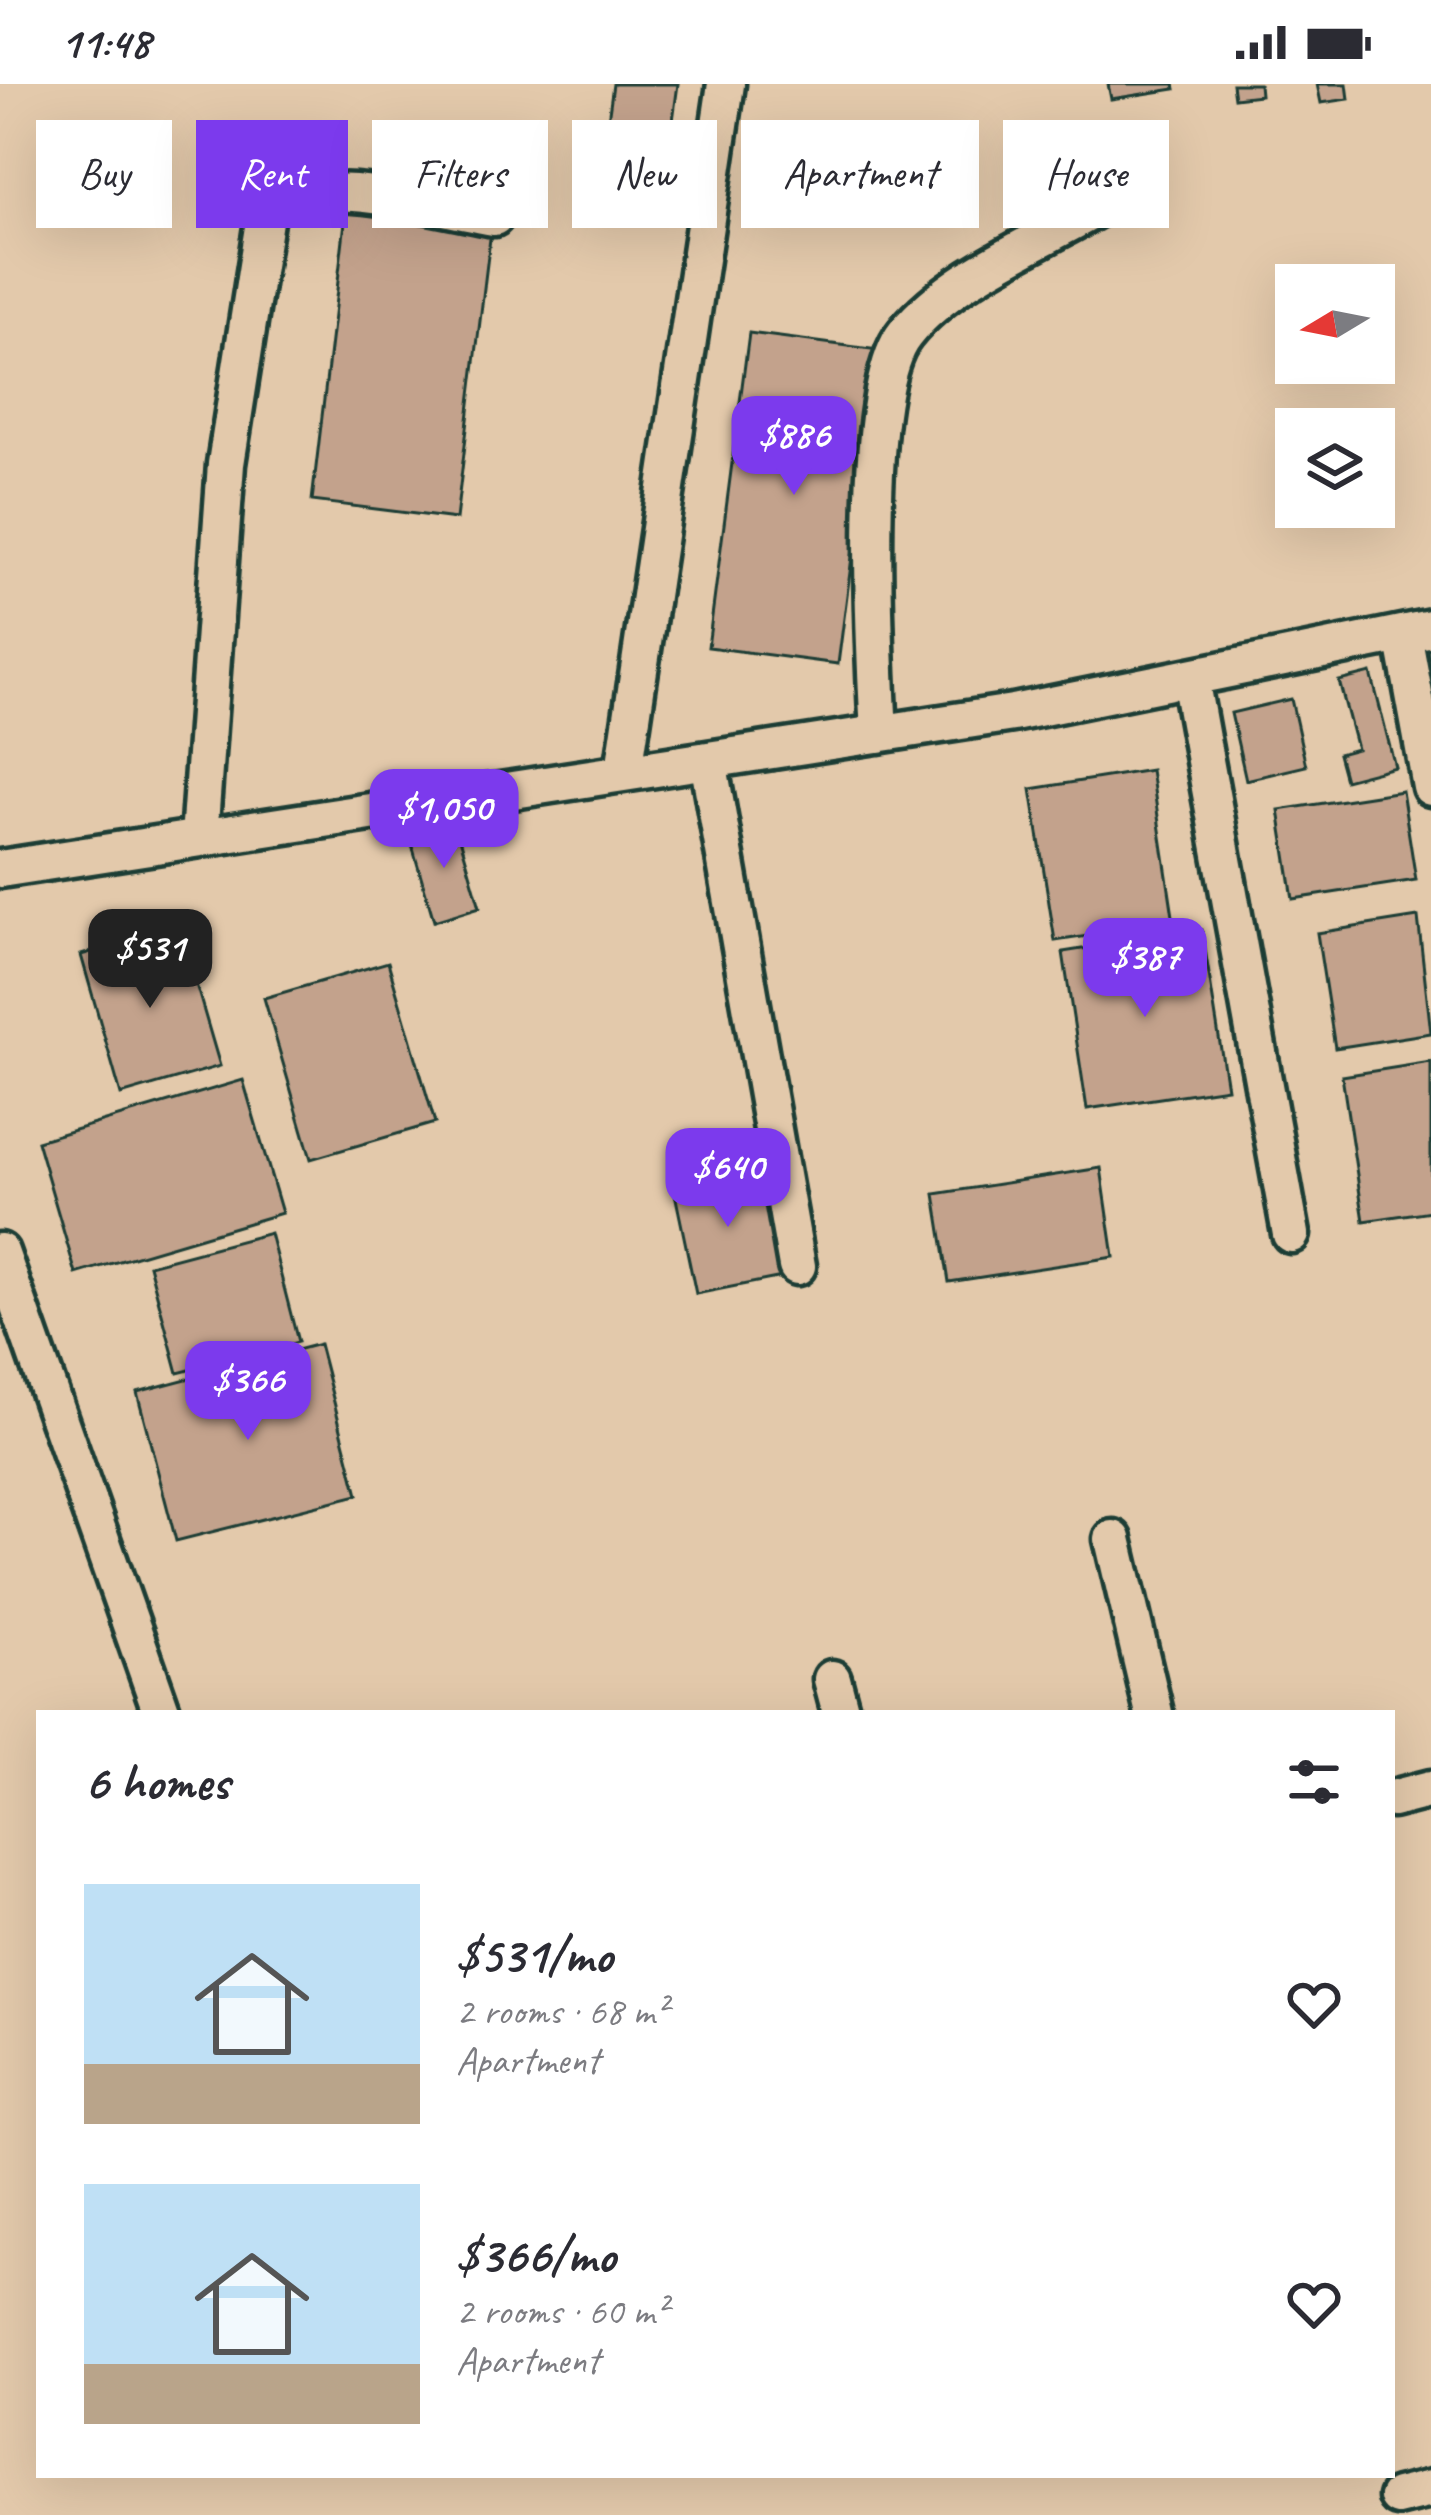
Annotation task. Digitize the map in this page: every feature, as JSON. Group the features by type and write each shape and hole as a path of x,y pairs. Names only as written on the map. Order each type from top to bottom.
{"street":[{"path":"624,771 727,84"},
{"path":"199,838 226,464 266,208 291,195 372,195"},
{"path":"879,734 872,620 881,419 901,339 927,309 1063,228"},
{"path":"0,869 879,734 1417,631 1431,787"},
{"path":"1190,678 1291,1234"},
{"path":"708,760 796,1266"},
{"path":"0,1252 161,1710"},
{"path":"1113,1539 1153,1710"},
{"path":"1395,1798 1431,1789"}],"building":[{"path":"613,84 678,84 673,120 608,120"},
{"path":"1108,84 1174,84 1175,89 1111,99"},
{"path":"1232,84 1259,84 1260,95 1234,98"},
{"path":"1317,84 1347,84 1349,99 1321,103"},
{"path":"348,205 372,208 372,228 491,228 456,519 312,501"},
{"path":"749,333 879,350 838,664 708,647"},
{"path":"1371,673 1395,767 1345,780 1338,754 1357,749 1339,681"},
{"path":"1291,699 1306,766 1246,780 1231,713"},
{"path":"1151,770 1174,923 1055,941 1031,789"},
{"path":"1402,791 1416,880 1293,899 1279,810"},
{"path":"455,821 480,907 434,921 409,835"},
{"path":"1418,917 1431,1033 1335,1048 1317,933"},
{"path":"179,926 220,1066 121,1095 81,955"},
{"path":"1202,930 1227,1088 1087,1109 1063,952"},
{"path":"388,962 435,1123 311,1159 264,998"},
{"path":"1431,1062 1431,1211 1364,1221 1342,1076"},
{"path":"243,1080 282,1213 76,1274 37,1141"},
{"path":"760,1166 782,1277 696,1294 673,1184"},
{"path":"1101,1168 1114,1257 949,1282 935,1194"},
{"path":"270,1233 298,1342 178,1373 149,1265"},
{"path":"319,1344 358,1495 176,1541 137,1392"}]}
